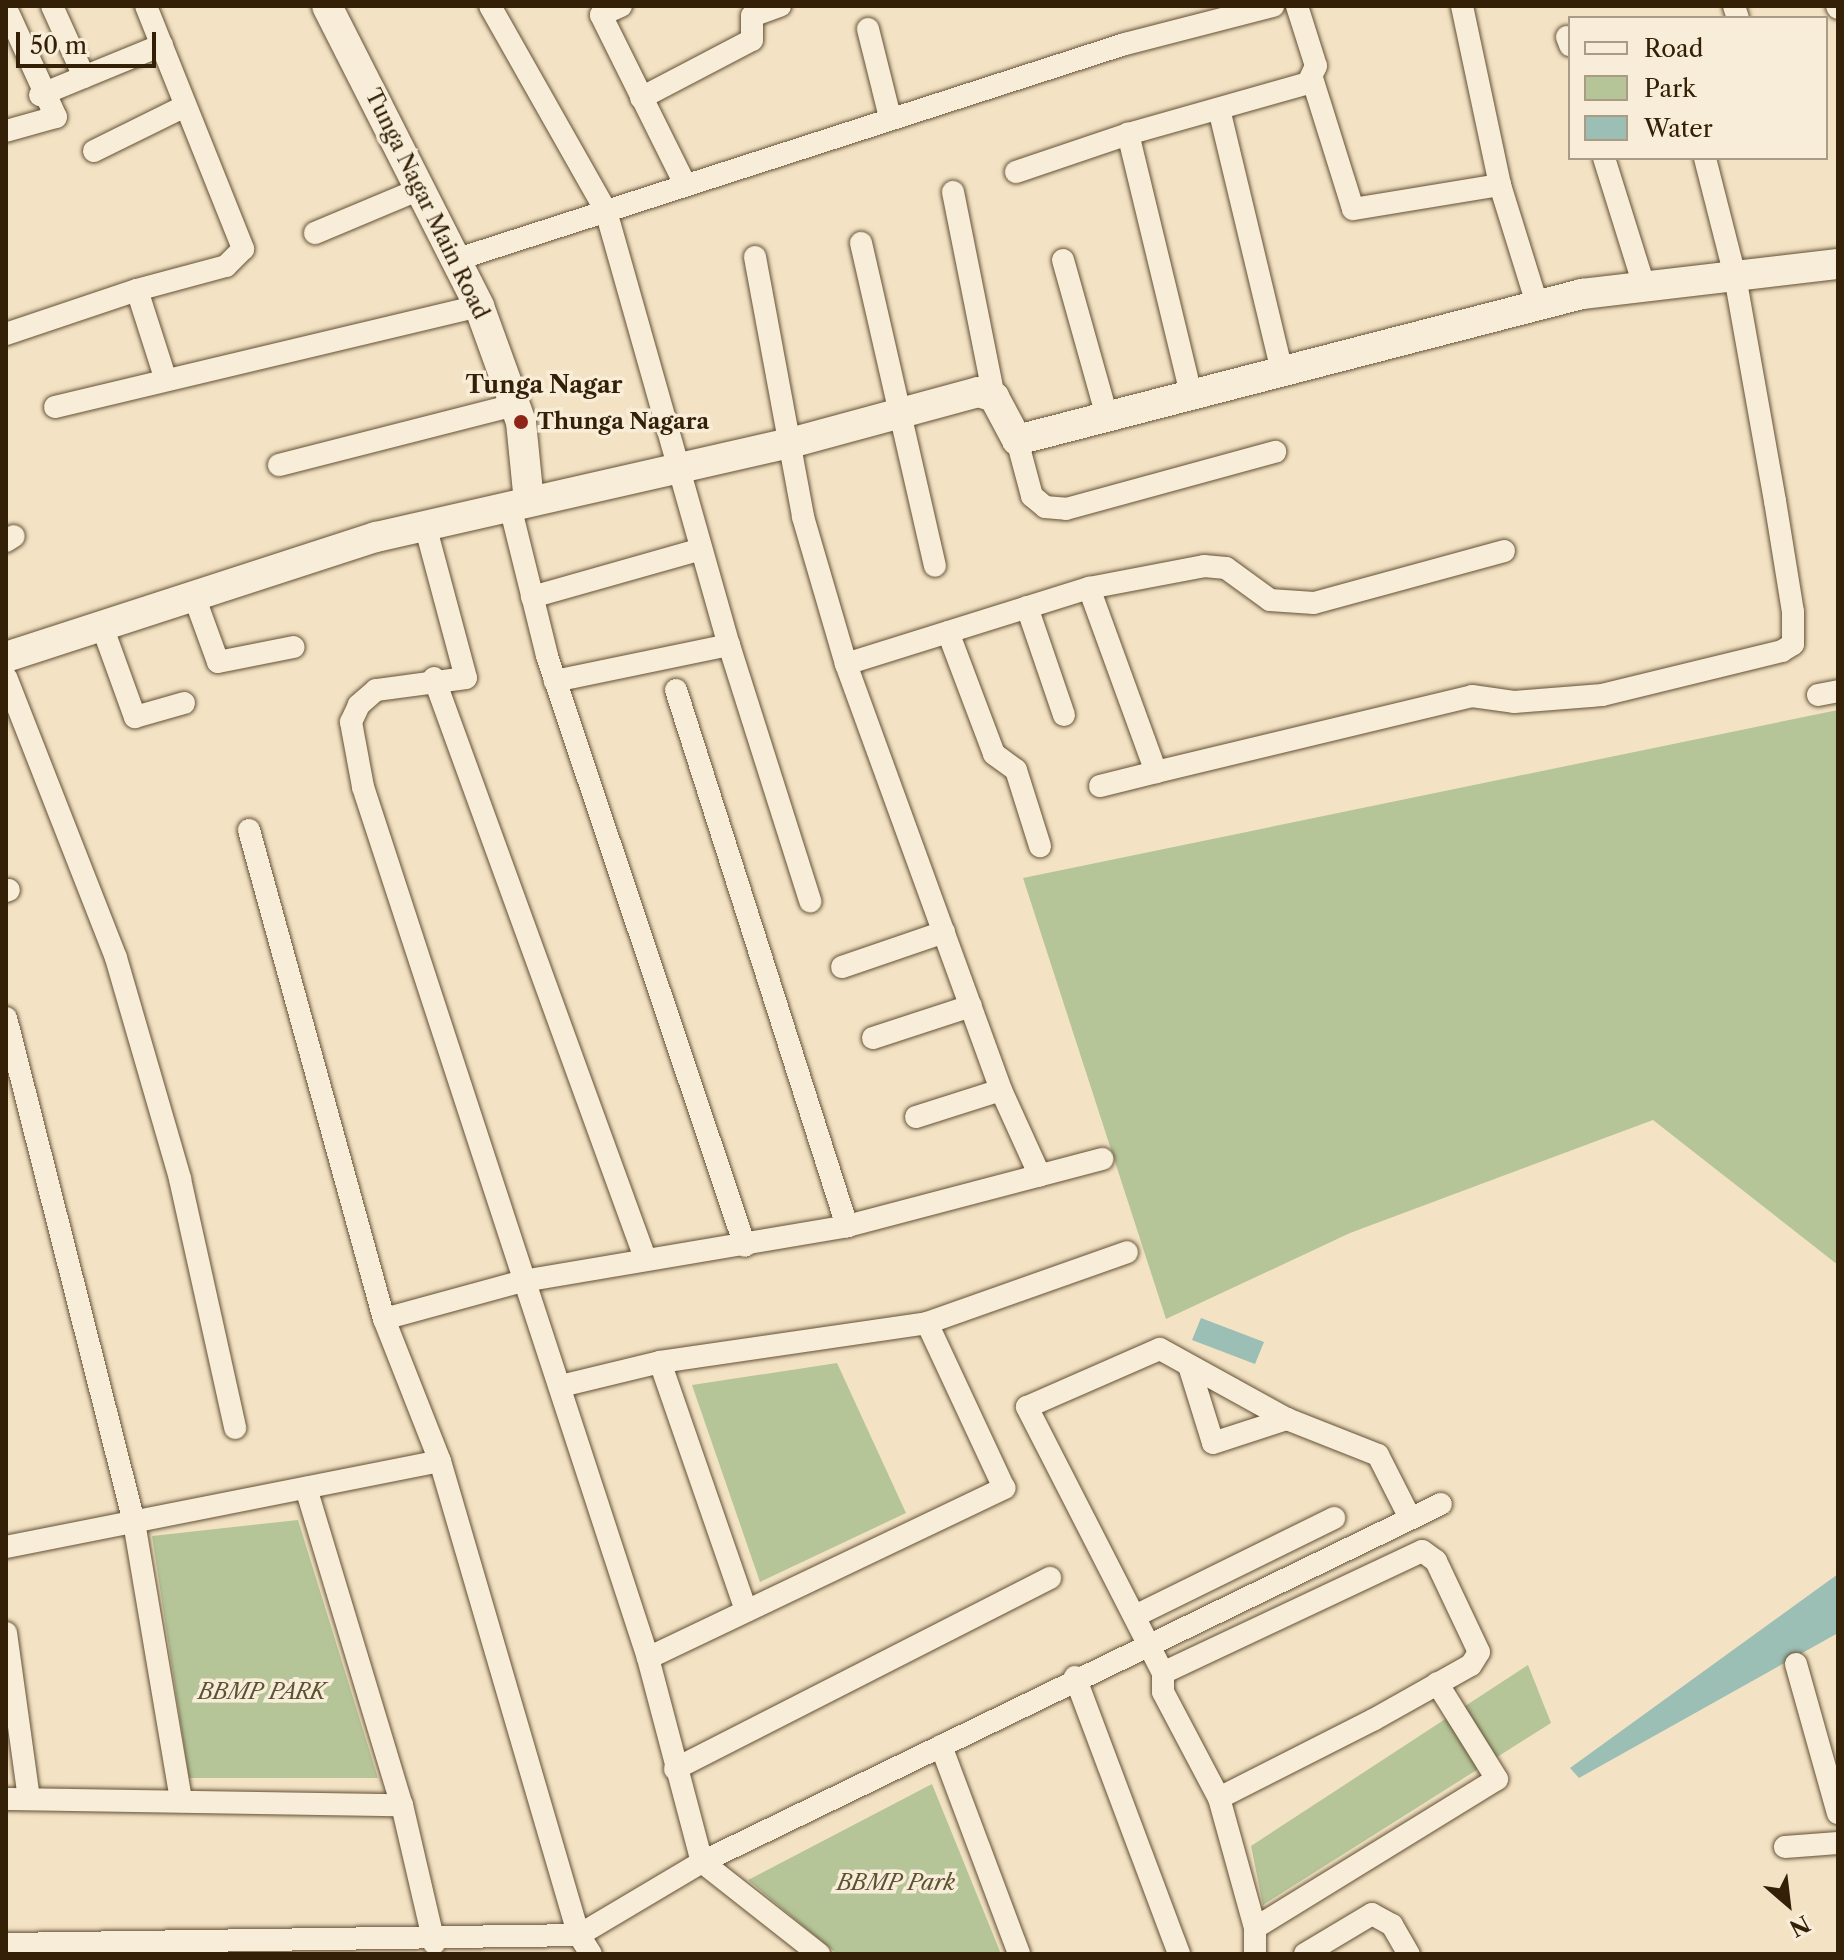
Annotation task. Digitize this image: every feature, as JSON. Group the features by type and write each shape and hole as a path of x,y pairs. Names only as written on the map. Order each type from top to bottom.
{"street":[{"path":"52,6 84,77"},
{"path":"6,334 137,290 226,266 243,249 146,6"},
{"name":"Tunga Nagar Main Road","path":"327,6 458,259 479,306 515,405 520,504"},
{"path":"490,6 606,211 698,550 810,901"},
{"path":"641,98 752,40 752,16 780,6"},
{"path":"458,259 684,182 890,117 1273,6"},
{"path":"1297,6 1316,66 1312,78 1353,209 1500,185"},
{"path":"1462,6 1500,185 1538,307"},
{"path":"6,8 34,60 40,95 56,117 6,131"},
{"path":"606,9 641,98 684,182"},
{"path":"868,29 890,117"},
{"path":"40,95 162,45"},
{"path":"1016,172 1312,78"},
{"path":"94,151 185,106"},
{"path":"1219,109 1282,372"},
{"path":"1128,134 1191,394"},
{"path":"1605,160 1644,286"},
{"path":"1100,786 1472,696 1514,702 1602,695 1793,644 1735,276 1706,160"},
{"path":"315,233 422,188"},
{"path":"953,192 994,397 1017,440 1032,496 1045,507 1066,509 1275,452"},
{"path":"861,243 935,566"},
{"path":"755,257 794,442 803,517 846,664 1001,1090 1040,1176"},
{"path":"1063,260 1107,417"},
{"path":"1017,440 1538,307 1644,286 1838,264"},
{"path":"137,290 165,377"},
{"path":"55,407 165,377 479,306"},
{"path":"6,657 425,525 675,464 794,442 978,392 994,397"},
{"path":"279,465 515,405"},
{"path":"520,504 532,597 555,681 745,1246"},
{"path":"425,525 466,678 434,678 376,690 355,713 353,741 523,1281 561,1386 648,1658 702,1862 819,1954"},
{"path":"532,597 698,550"},
{"path":"846,664 1089,588 1204,566 1226,568 1270,600 1314,603 1504,551"},
{"path":"1089,588 1156,772"},
{"path":"194,596 218,662 294,647"},
{"path":"1027,607 1064,715"},
{"path":"102,626 135,717 184,703"},
{"path":"948,632 994,754 1016,770 1040,846"},
{"path":"555,681 729,645"},
{"path":"6,677 116,958 180,1179 235,1428"},
{"path":"434,678 645,1258"},
{"path":"676,690 847,1226"},
{"path":"249,830 384,1319 440,1461 585,1945"},
{"path":"842,967 944,932"},
{"path":"873,1038 971,1006"},
{"path":"6,1018 134,1522 181,1801"},
{"path":"916,1117 1001,1090"},
{"path":"384,1319 523,1281 645,1258 745,1246 847,1226 1102,1159"},
{"path":"561,1386 660,1362 927,1323 1127,1252"},
{"path":"648,1658 1004,1488 927,1323"},
{"path":"1255,1954 1255,1928 1219,1798 1163,1692 1163,1673 1148,1642 1027,1407 1160,1349 1190,1369 1287,1419 1378,1455 1410,1518"},
{"path":"660,1362 746,1611"},
{"path":"1190,1369 1213,1443 1287,1419"},
{"path":"6,1547 440,1461"},
{"path":"306,1488 402,1805 434,1943"},
{"path":"6,1944 62,1950 434,1943 585,1945 702,1862 1075,1677 1441,1504"},
{"path":"1135,1616 1334,1518"},
{"path":"1163,1673 1422,1551 1436,1561 1479,1652 1437,1683 1253,1786 1219,1798"},
{"path":"675,1769 1050,1578"},
{"path":"6,1633 29,1798"},
{"path":"1796,1664 1838,1813"},
{"path":"1075,1677 1179,1954"},
{"path":"1255,1928 1497,1779 1437,1683"},
{"path":"941,1746 1019,1954"},
{"path":"6,1799 402,1805"},
{"path":"1785,1847 1838,1843"},
{"path":"1305,1954 1372,1914 1392,1925 1409,1954"}],"green space":[{"path":"1838,710 1838,1265 1653,1120 1350,1233 1166,1319 1023,878"},
{"path":"837,1363 906,1513 760,1582 692,1385"},
{"name":"BBMP PARK","path":"298,1520 378,1778 189,1778 152,1536"},
{"path":"1528,1665 1551,1723 1263,1905 1251,1846"},
{"name":"BBMP Park","path":"932,1784 1001,1954 837,1954 748,1880"}],"water":[{"path":"1201,1318 1264,1342 1255,1364 1192,1340"},
{"path":"1838,1574 1838,1633 1579,1778 1570,1768"}],"place":[{"name":"Thunga Nagara","path":"521,422"}],"district":[{"name":"Tunga Nagar","path":"544,385"}]}
